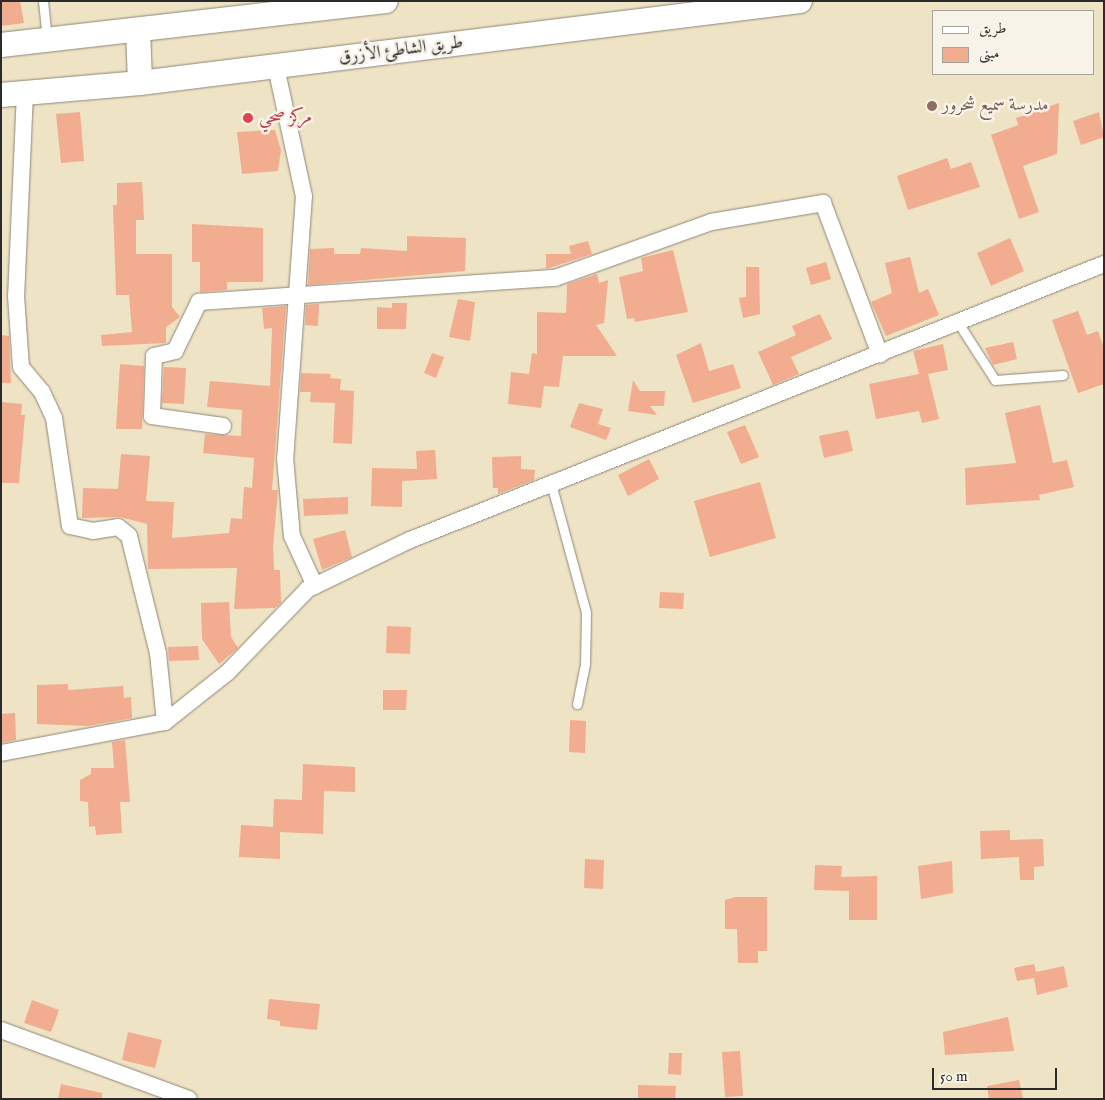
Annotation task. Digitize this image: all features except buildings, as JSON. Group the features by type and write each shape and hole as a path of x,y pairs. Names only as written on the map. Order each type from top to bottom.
{"main road":[{"path":"1,46 385,1"},
{"name":"طريق الشاطئ الأزرق","path":"1,95 140,83 276,67 800,1"},
{"path":"138,30 140,83"}],"street":[{"path":"276,67 304,196 293,294 285,458 292,536 315,586"},
{"path":"25,92 24,189 16,296 21,367 42,392 54,418 70,526 93,531 118,527 129,536 158,653 165,722"},
{"path":"223,426 152,416 154,356 175,352 199,302 293,294 555,278 711,222 823,203 880,355"},
{"path":"1,753 165,722 228,672 315,586 410,540 552,487 880,355 957,321 1104,264"},
{"path":"1,1030 189,1099"}],"lane":[{"path":"43,1 47,40"},
{"path":"957,321 995,380 1063,375"},
{"path":"552,487 586,612 585,664 577,704"}],"place":[{"name":"مدرسة سميع شحرور","path":"932,106"},
{"name":"مركز صحي","path":"248,118"}]}
